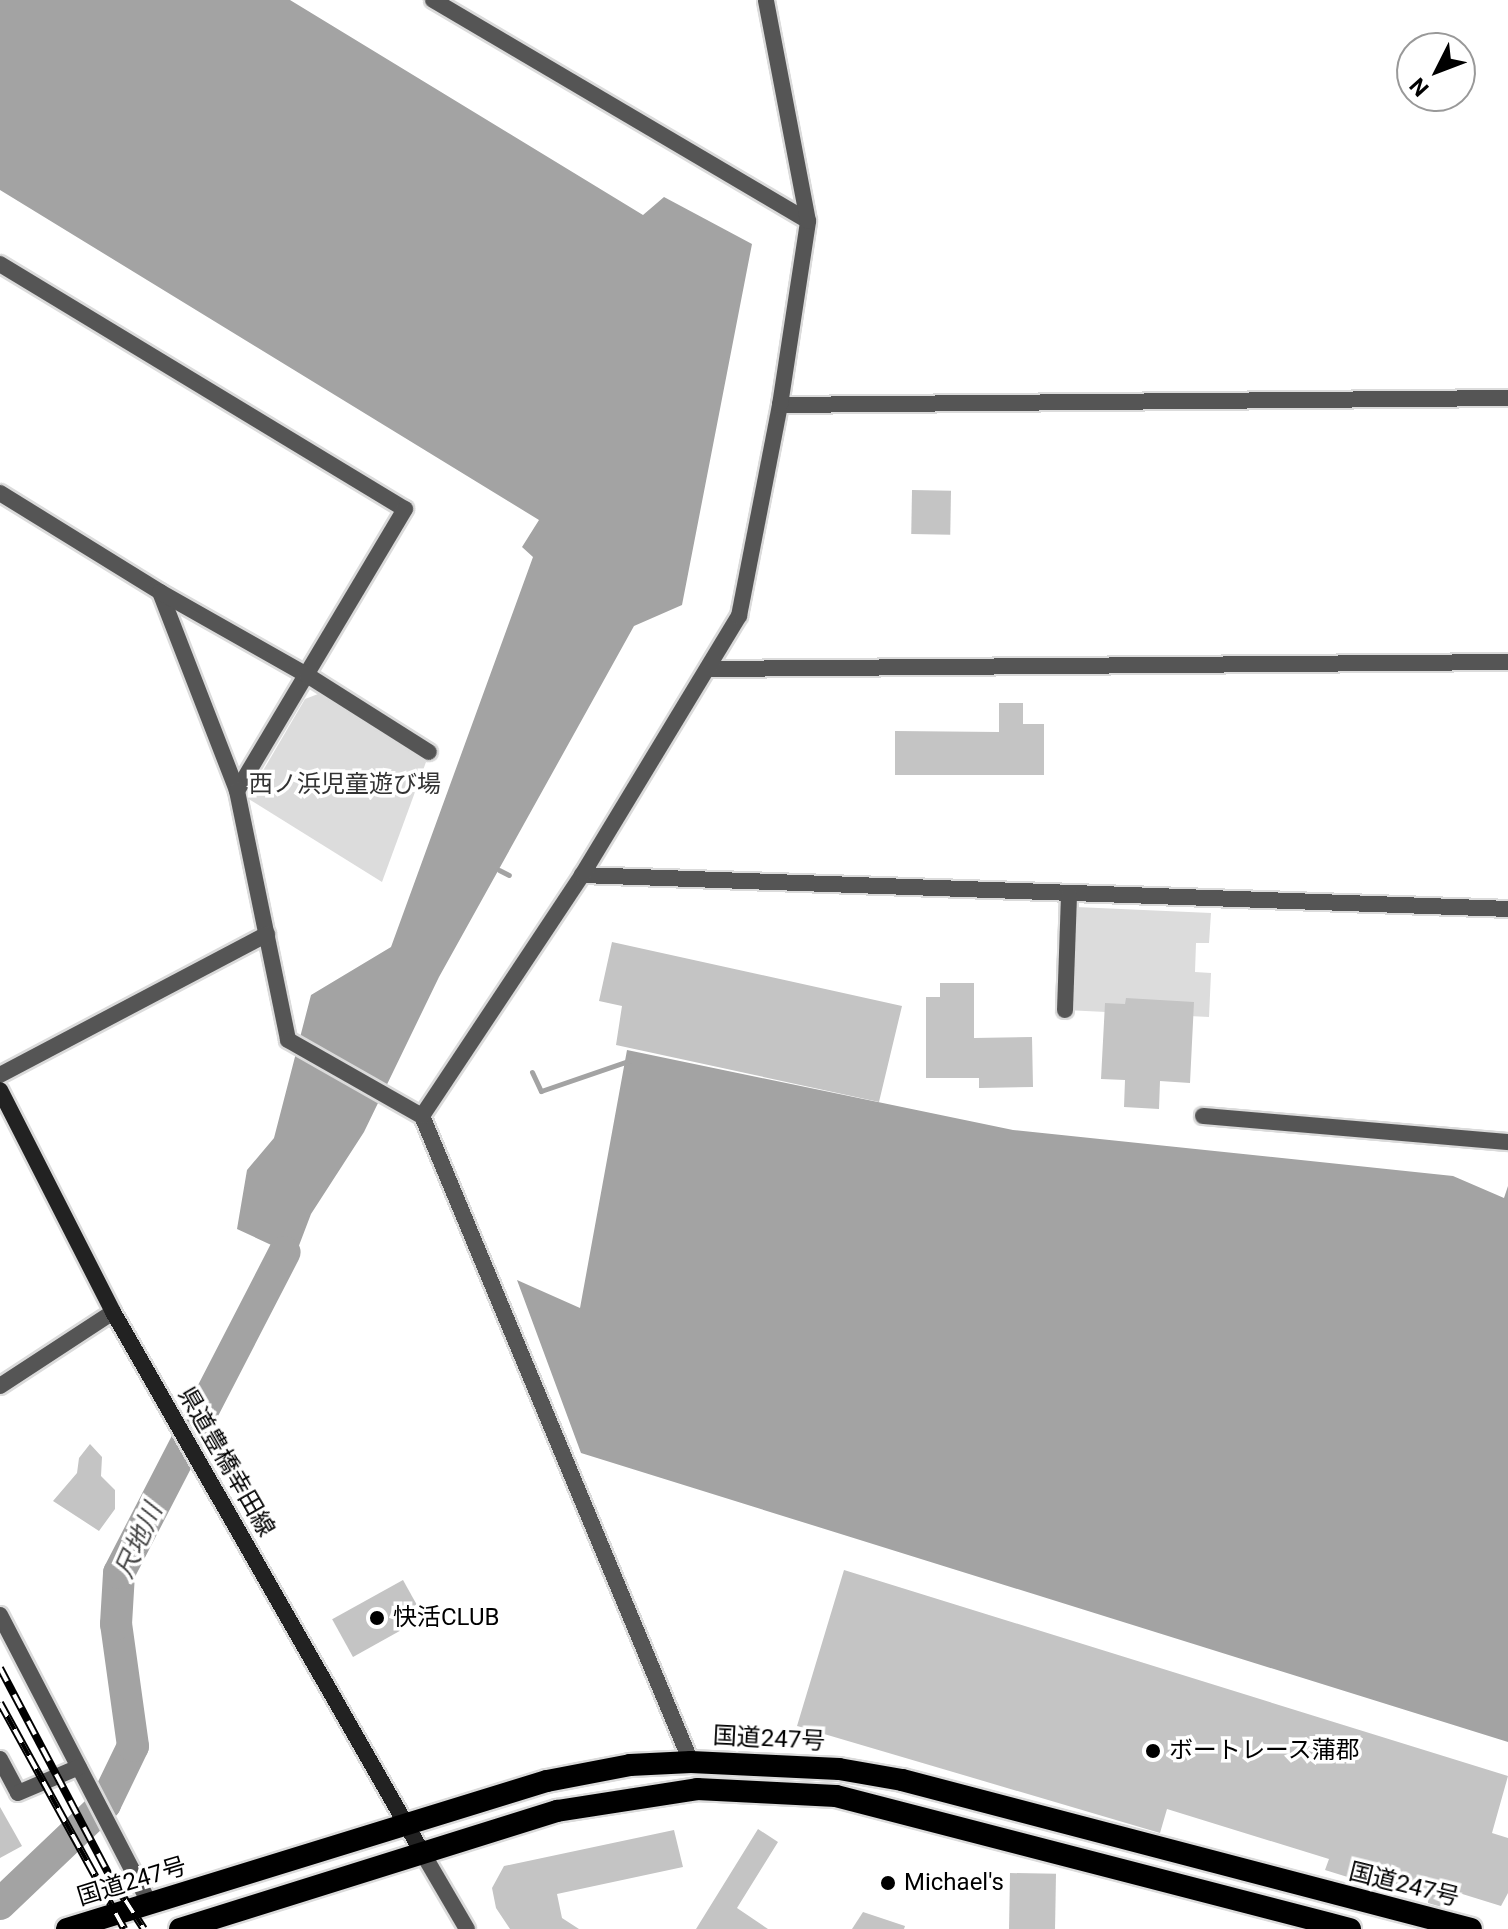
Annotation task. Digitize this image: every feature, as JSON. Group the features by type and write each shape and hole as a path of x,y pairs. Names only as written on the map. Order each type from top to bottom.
{"highway":[{"name":"国道247号","path":"67,1929 547,1781 630,1765 691,1762 839,1769 902,1780 1471,1929"},
{"path":"180,1929 557,1811 640,1795 697,1789 836,1796 1350,1929"}],"main road":[{"name":"県道豊橋幸田線","path":"0,1090 113,1312 422,1852"}],"street":[{"path":"433,0 808,221"},
{"path":"422,1116 582,875 739,616 780,405 808,221 766,0"},
{"path":"0,264 405,509 237,791"},
{"path":"780,405 1508,398"},
{"path":"0,493 160,592 307,675 429,752"},
{"path":"160,592 237,791 288,1040 422,1116 691,1762"},
{"path":"708,669 1508,662"},
{"path":"582,875 1508,909"},
{"path":"1065,1010 1069,894"},
{"path":"0,1075 267,934"},
{"path":"1203,1116 1508,1142"},
{"path":"0,1386 113,1312"},
{"path":"0,1615 150,1904"},
{"path":"0,1759 18,1793 79,1767"},
{"path":"422,1852 467,1929"}],"green space":[{"name":"西ノ浜児童遊び場","path":"318,694 426,762 382,882 247,798 305,699"},
{"path":"1076,907 1211,913 1209,943 1196,943 1195,972 1211,973 1209,1017 1065,1010"}],"shaded area":[{"path":"0,0 290,0 643,215 664,197 752,244 682,605 634,626 439,977 364,1132 311,1214 295,1256 237,1229 247,1170 274,1138 311,995 391,947 533,557 522,547 539,520 0,190"},
{"name":"ボートレース蒲郡","path":"627,1050 1013,1130 1453,1176 1504,1198 1508,1186 1508,1742 581,1453 517,1280 580,1308"}],"building":[{"path":"912,490 951,491 950,535 911,534"},
{"path":"999,703 1023,703 1023,724 1044,724 1044,775 895,775 895,731 999,732"},
{"path":"612,942 902,1006 879,1102 616,1045 622,1006 599,1001"},
{"path":"940,983 974,983 974,1038 1032,1037 1033,1087 979,1088 979,1078 926,1078 926,997 940,997"},
{"path":"1126,998 1194,1002 1190,1083 1160,1081 1159,1109 1124,1107 1125,1080 1101,1079 1105,1003 1125,1004"},
{"path":"90,1444 102,1457 101,1476 115,1490 115,1509 99,1531 53,1501 77,1473 79,1458"},
{"name":"ボートレース蒲郡","path":"844,1570 1508,1776 1492,1833 1508,1838 1508,1893 1501,1906 1443,1888 1445,1908 1428,1903 1427,1892 1400,1882 1387,1889 1380,1876 1357,1869 1354,1879 1325,1870 1329,1859 1167,1809 1160,1833 797,1726"},
{"name":"快活CLUB","path":"403,1580 424,1618 353,1657 332,1619"},
{"path":"0,1807 22,1846 0,1858"},
{"path":"758,1829 778,1842 737,1908 768,1929 696,1929"},
{"path":"674,1830 683,1867 557,1894 562,1918 579,1929 510,1929 496,1908 492,1888 504,1866"},
{"path":"1010,1873 1056,1874 1055,1929 1009,1929"},
{"path":"863,1912 905,1926 904,1929 852,1929"}],"waterway":[{"path":"499,870 509,875"},
{"path":"532,1072 541,1091 631,1060"},
{"name":"尺地川","path":"0,1904 105,1804 133,1746 116,1624 119,1573 285,1252"}],"railway":[{"path":"0,1668 109,1875 144,1929"},
{"path":"0,1703 124,1929"}],"place":[{"name":"快活CLUB","path":"377,1618"},
{"name":"ボートレース蒲郡","path":"1153,1751"},
{"name":"Michael's","path":"888,1883"}]}
